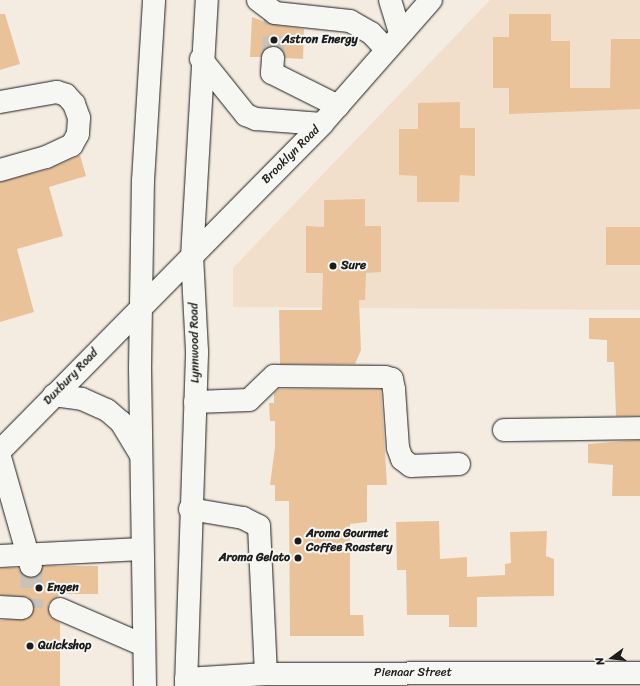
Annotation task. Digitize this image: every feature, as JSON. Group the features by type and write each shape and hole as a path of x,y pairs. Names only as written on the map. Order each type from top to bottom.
{"main road":[{"path":"145,686 142,549 143,181 154,0"},
{"name":"Lynnwood Road","path":"180,684 197,351 192,257 201,59 207,0"},
{"path":"258,0 275,16 350,21 371,33 386,49"},
{"path":"390,0 400,32"},
{"name":"Brooklyn Road","path":"142,303 192,257 322,124 400,32 431,0"},
{"path":"273,58 272,73 338,106"},
{"path":"201,59 246,115 256,119 322,124"},
{"path":"0,102 57,92 66,95 74,104 79,118 78,134 72,145 46,158 0,170"},
{"name":"Duxbury Road","path":"0,451 142,303"},
{"path":"195,402 249,400 274,376 385,377 392,379 398,448 402,459 411,466 459,464"},
{"path":"54,394 82,399 107,410 121,422 142,456"},
{"path":"504,430 640,428"},
{"path":"0,457 30,560"},
{"path":"190,509 243,518 259,526 266,674"},
{"path":"0,556 30,560 142,549"},
{"path":"0,607 22,608"},
{"path":"60,609 143,645"},
{"name":"Pienaar Street","path":"180,684 266,674 640,673"}],"shaded area":[{"path":"490,0 640,0 640,310 233,307 233,268"}],"building":[{"path":"0,14 5,14 20,64 0,70"},
{"path":"509,14 551,14 551,41 570,41 570,88 610,88 611,39 640,39 640,109 509,114 509,88 493,88 493,37 509,37"},
{"path":"252,17 274,25 304,29 303,59 285,58 280,48 273,46 263,51 261,57 250,57"},
{"path":"460,102 460,128 475,128 475,176 460,175 459,202 417,202 417,176 399,175 399,129 418,129 418,103"},
{"path":"80,155 86,176 49,187 63,236 17,249 34,312 0,322 0,182 49,169"},
{"path":"365,199 365,226 381,226 381,272 366,273 365,300 359,300 361,350 355,364 280,364 279,310 322,310 323,273 306,273 306,226 324,227 324,200"},
{"path":"606,227 640,227 640,265 606,265"},
{"path":"589,318 640,318 640,416 616,416 614,362 607,362 607,340 589,339"},
{"path":"279,389 381,389 387,485 367,485 367,522 350,524 350,615 363,615 364,636 290,636 289,501 275,501 275,485 270,485 275,447 275,421 270,421 269,403 274,403 274,393"},
{"path":"640,440 640,496 612,496 613,465 588,463 588,444"},
{"path":"439,521 440,559 467,557 467,577 505,575 505,564 511,563 510,532 547,531 546,556 554,559 554,596 477,597 477,627 449,627 449,615 407,615 406,570 397,570 396,522"},
{"path":"43,566 98,566 98,594 61,594 48,604 50,616 60,623 60,686 0,686 0,620 27,619 34,608 28,597 0,595 0,568 18,568 23,575 34,578"}],"tunnel":[{"path":"273,58 275,18"},
{"path":"31,566 32,608"}],"place":[{"name":"Astron Energy","path":"274,40"},
{"name":"Sure","path":"333,266"},
{"name":"Aroma Gourmet Coffee Roastery","path":"298,541"},
{"name":"Aroma Gelato","path":"298,558"},
{"name":"Engen","path":"39,588"},
{"name":"Quickshop","path":"30,646"}]}
